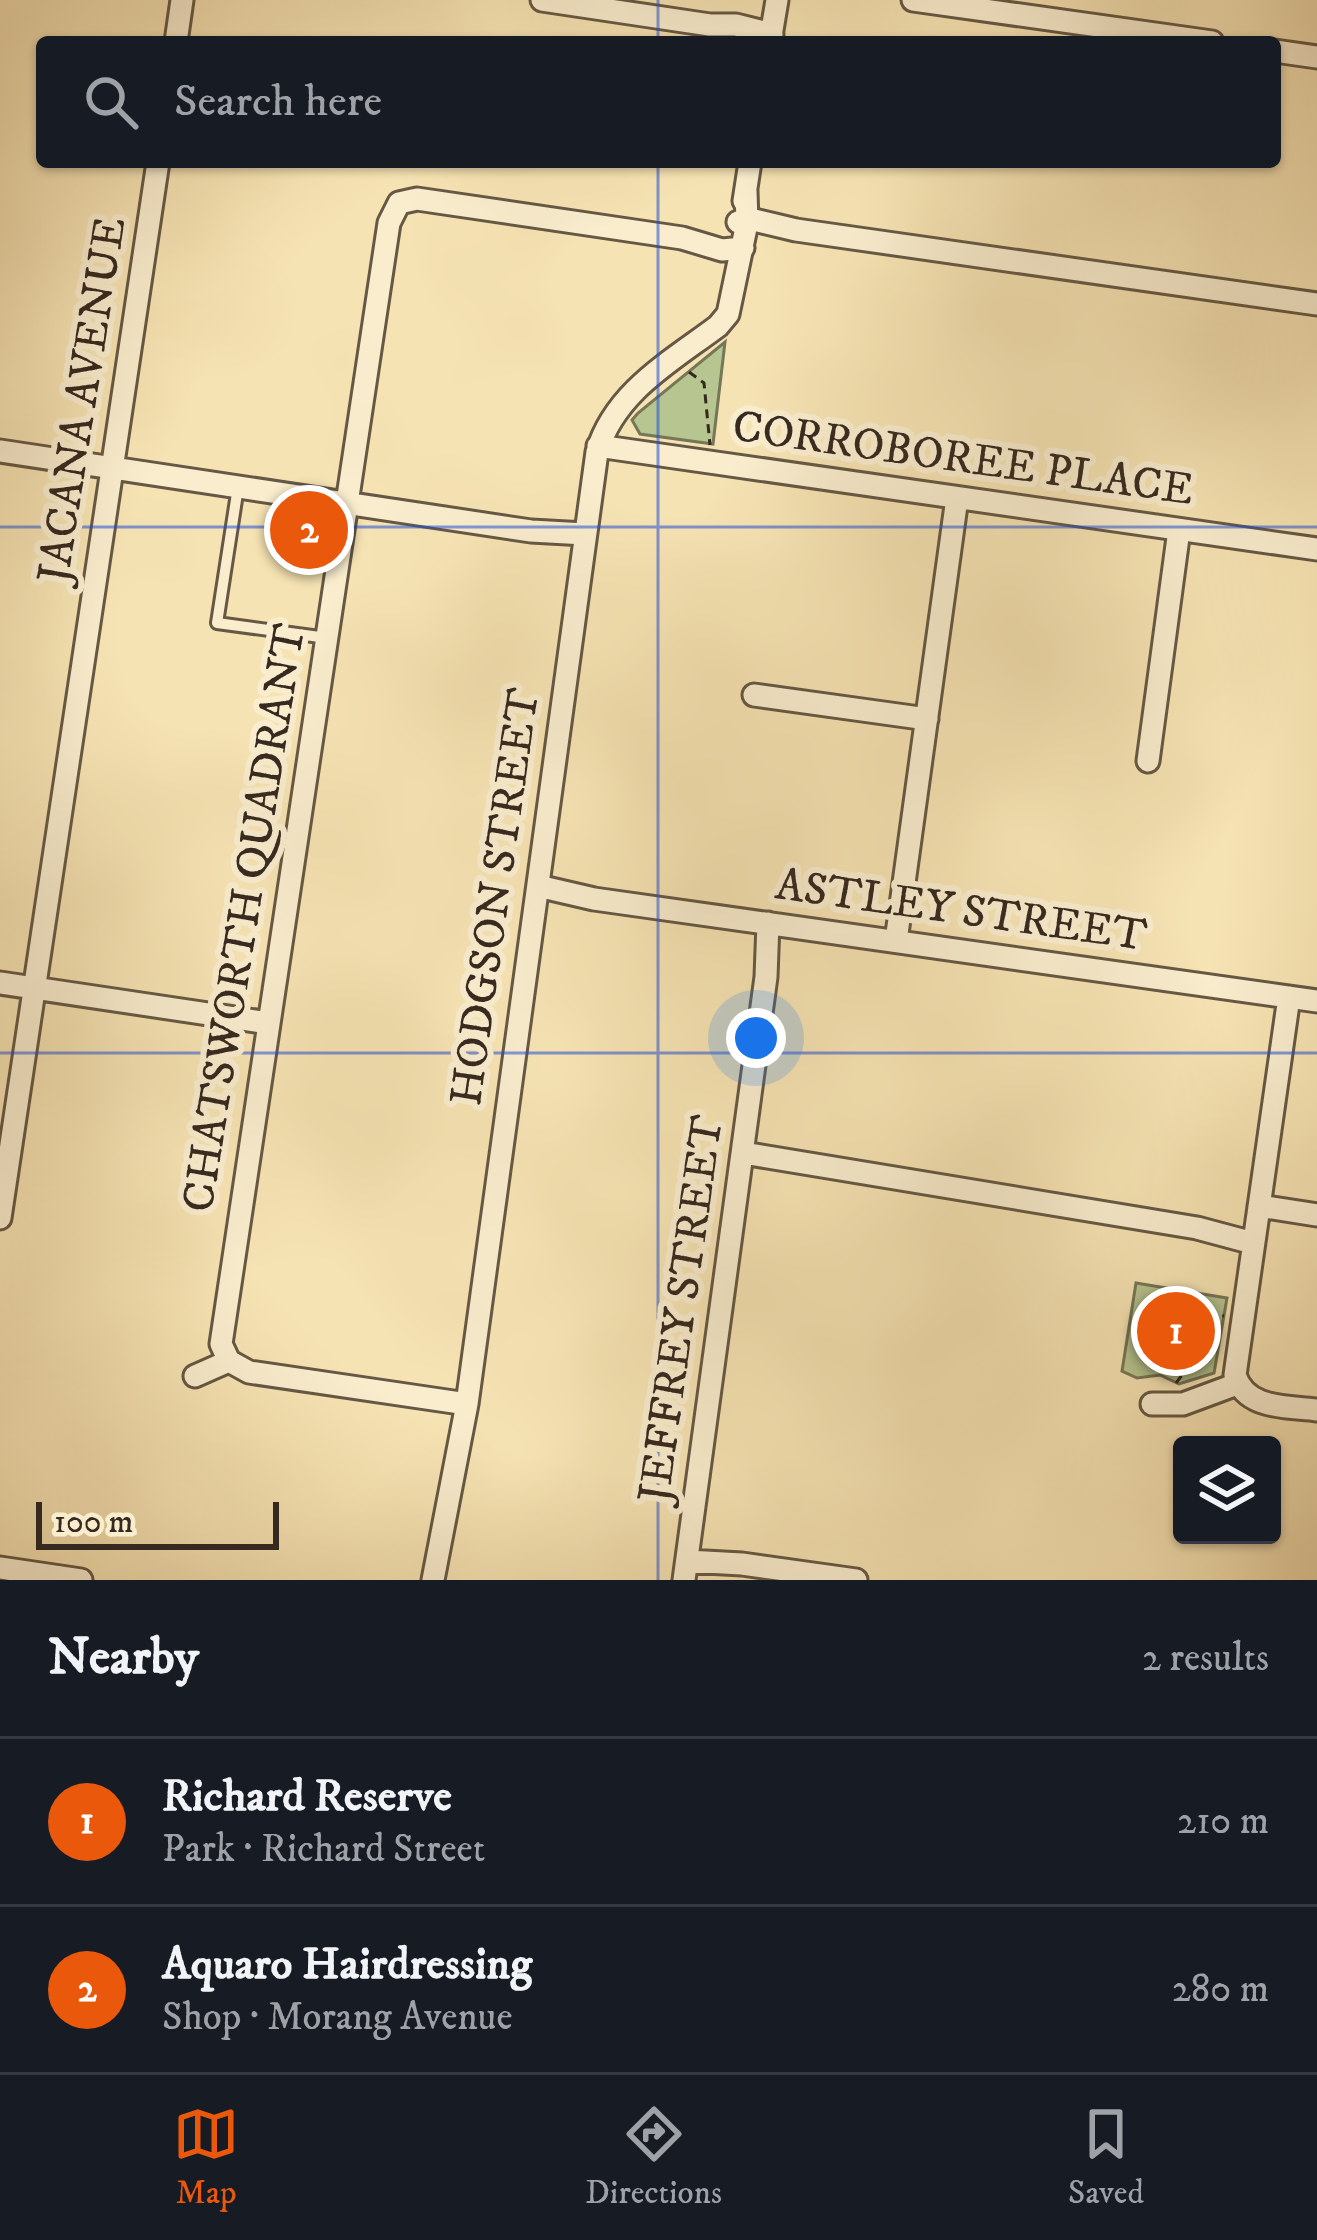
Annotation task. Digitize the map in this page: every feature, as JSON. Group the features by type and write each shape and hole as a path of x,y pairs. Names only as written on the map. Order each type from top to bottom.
{"street":[{"path":"177,36 182,0"},
{"path":"542,0 761,36"},
{"path":"766,36 772,0"},
{"path":"913,0 1169,36"},
{"path":"1281,52 1317,57"},
{"name":"JACANA AVENUE","path":"0,1219 157,168"},
{"name":"HODGSON STREET","path":"433,1580 467,1404 598,446 627,397 724,320 735,278 749,168"},
{"name":"CHATSWORTH QUADRANT","path":"229,1361 221,1338 393,194 682,238 722,250 742,233 796,230 1317,304"},
{"name":"CORROBOREE PLACE","path":"598,446 1317,549"},
{"path":"0,451 584,539"},
{"path":"896,941 957,498"},
{"path":"1148,761 1179,530"},
{"path":"754,695 927,719"},
{"name":"ASTLEY STREET","path":"537,890 1317,1001"},
{"name":"JEFFREY STREET","path":"686,1563 774,923"},
{"path":"0,983 269,1023"},
{"path":"1289,997 1236,1364 1237,1384 1257,1401 1317,1411"},
{"path":"742,1153 1254,1237"},
{"path":"1259,1206 1317,1215"},
{"path":"195,1376 229,1361 249,1372 467,1404"},
{"path":"1152,1404 1183,1404 1237,1384"},
{"path":"686,1563 742,1564 856,1580"},
{"path":"0,1568 81,1580"}],"lane":[{"path":"238,487 217,623 327,638"}],"path":[{"path":"686,370 704,383 710,446"},
{"path":"1175,1385 1199,1353 1211,1314 1226,1317"}],"green space":[{"path":"725,342 713,444 640,434 632,420 638,413"},
{"path":"1136,1283 1227,1298 1214,1373 1179,1384 1160,1375 1137,1378 1122,1371"}],"place":[{"name":"Aquaro Hairdressing","path":"309,530"},
{"name":"Richard Reserve","path":"1176,1331"}]}
